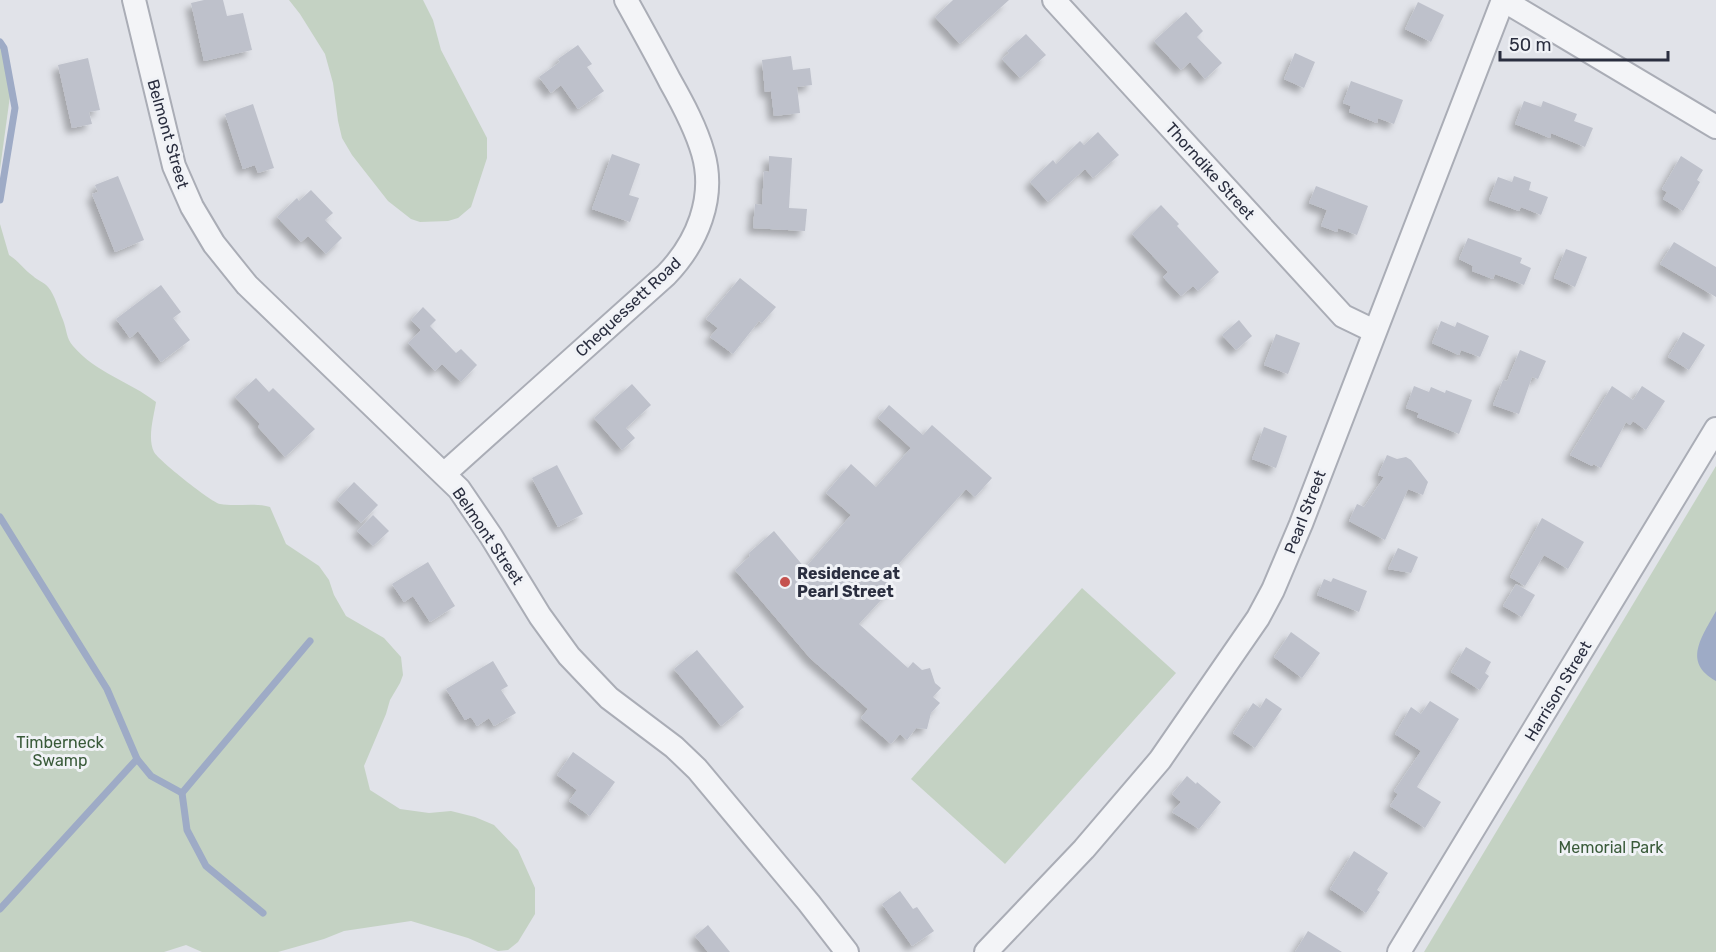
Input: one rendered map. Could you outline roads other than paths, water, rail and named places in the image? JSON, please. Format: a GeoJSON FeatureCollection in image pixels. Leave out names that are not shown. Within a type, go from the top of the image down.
{"type":"FeatureCollection","features":[{"type":"Feature","properties":{"kind":"street","name":"Belmont Street"},"geometry":{"type":"LineString","coordinates":[[134,0],[174,166],[192,207],[214,244],[247,285],[444,474],[474,511],[540,616],[569,656],[609,698],[669,742],[697,769],[788,876],[847,952]]}},
{"type":"Feature","properties":{"kind":"street","name":"Chequessett Road"},"geometry":{"type":"LineString","coordinates":[[444,474],[666,275],[680,260],[696,234],[703,214],[706,194],[703,153],[683,106],[626,0]]}},
{"type":"Feature","properties":{"kind":"street","name":"Thorndike Street"},"geometry":{"type":"LineString","coordinates":[[1054,0],[1343,316],[1374,331]]}},
{"type":"Feature","properties":{"kind":"street","name":"Pearl Street"},"geometry":{"type":"LineString","coordinates":[[986,952],[1077,857],[1160,760],[1267,603],[1290,552],[1503,0]]}},
{"type":"Feature","properties":{"kind":"street"},"geometry":{"type":"LineString","coordinates":[[1503,0],[1716,128]]}},
{"type":"Feature","properties":{"kind":"street","name":"Harrison Street"},"geometry":{"type":"LineString","coordinates":[[1400,952],[1716,429]]}},
{"type":"Feature","properties":{"kind":"water"},"geometry":{"type":"Polygon","coordinates":[[[1716,611],[1716,681],[1706,674],[1697,657],[1701,640],[1716,611]]]}},
{"type":"Feature","properties":{"kind":"waterway"},"geometry":{"type":"LineString","coordinates":[[0,42],[4,48],[15,108],[0,200]]}},
{"type":"Feature","properties":{"kind":"waterway"},"geometry":{"type":"LineString","coordinates":[[0,517],[107,689],[137,759],[0,909]]}},
{"type":"Feature","properties":{"kind":"waterway"},"geometry":{"type":"LineString","coordinates":[[137,759],[151,776],[182,793],[310,641]]}},
{"type":"Feature","properties":{"kind":"waterway"},"geometry":{"type":"LineString","coordinates":[[182,793],[187,830],[206,866],[263,913]]}},
{"type":"Feature","properties":{"kind":"place","name":"Residence at Pearl Street"},"geometry":{"type":"Point","coordinates":[785,582]}},
{"type":"Feature","properties":{"kind":"park label","name":"Timberneck Swamp"},"geometry":{"type":"Point","coordinates":[60,751]}},
{"type":"Feature","properties":{"kind":"park label","name":"Memorial Park"},"geometry":{"type":"Point","coordinates":[1611,847]}}]}
